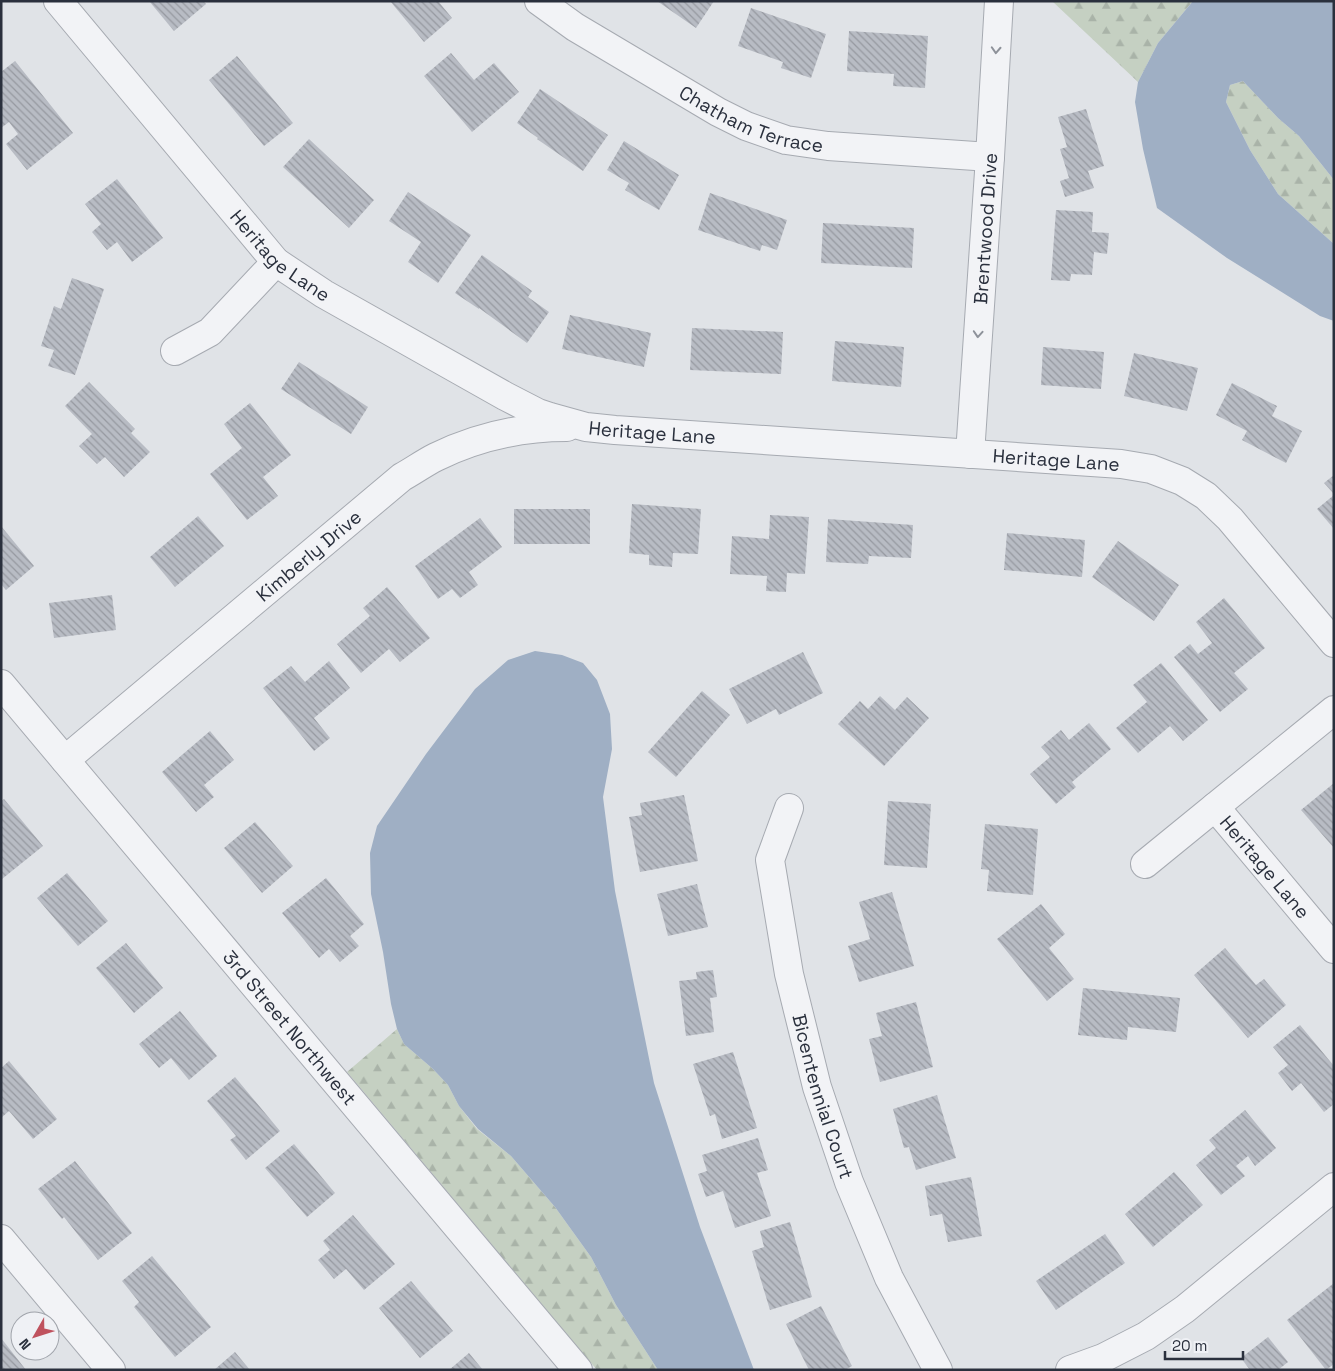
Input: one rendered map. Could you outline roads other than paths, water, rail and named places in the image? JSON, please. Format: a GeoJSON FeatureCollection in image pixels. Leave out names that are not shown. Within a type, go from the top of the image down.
{"type":"FeatureCollection","features":[{"type":"Feature","properties":{"kind":"street","name":"Heritage Lane"},"geometry":{"type":"LineString","coordinates":[[58,1],[276,262],[324,294],[505,396],[550,417],[586,427],[1122,464],[1151,468],[1182,481],[1206,496],[1230,519],[1334,643]]}},
{"type":"Feature","properties":{"kind":"street","name":"Chatham Terrace"},"geometry":{"type":"LineString","coordinates":[[540,1],[576,27],[718,112],[746,126],[786,140],[828,146],[990,157]]}},
{"type":"Feature","properties":{"kind":"street","name":"Brentwood Drive"},"geometry":{"type":"LineString","coordinates":[[970,454],[999,1]]}},
{"type":"Feature","properties":{"kind":"street"},"geometry":{"type":"LineString","coordinates":[[175,351],[210,332],[276,262]]}},
{"type":"Feature","properties":{"kind":"street","name":"Kimberly Drive"},"geometry":{"type":"LineString","coordinates":[[66,760],[402,477],[435,458],[483,439],[510,432],[549,427],[586,427]]}},
{"type":"Feature","properties":{"kind":"street","name":"3rd Street Northwest"},"geometry":{"type":"LineString","coordinates":[[1,684],[578,1370]]}},
{"type":"Feature","properties":{"kind":"street","name":"Heritage Lane"},"geometry":{"type":"LineString","coordinates":[[1145,864],[1334,710]]}},
{"type":"Feature","properties":{"kind":"street","name":"Heritage Lane"},"geometry":{"type":"LineString","coordinates":[[1215,807],[1334,949]]}},
{"type":"Feature","properties":{"kind":"street","name":"Bicentennial Court"},"geometry":{"type":"LineString","coordinates":[[789,808],[770,860],[789,974],[817,1087],[849,1182],[889,1278],[938,1370]]}},
{"type":"Feature","properties":{"kind":"street"},"geometry":{"type":"LineString","coordinates":[[1070,1370],[1103,1358],[1146,1336],[1184,1309],[1334,1187]]}},
{"type":"Feature","properties":{"kind":"street"},"geometry":{"type":"LineString","coordinates":[[1,1239],[111,1370]]}},
{"type":"Feature","properties":{"kind":"water"},"geometry":{"type":"Polygon","coordinates":[[[1193,1],[1334,1],[1334,180],[1299,136],[1278,118],[1243,81],[1230,85],[1226,102],[1250,150],[1278,194],[1334,244],[1334,321],[1320,316],[1227,258],[1157,208],[1143,149],[1135,102],[1138,82],[1158,43],[1193,1]]]}},
{"type":"Feature","properties":{"kind":"water"},"geometry":{"type":"Polygon","coordinates":[[[535,651],[562,655],[583,663],[597,680],[610,714],[612,749],[603,797],[615,891],[654,1083],[700,1227],[754,1370],[658,1370],[616,1305],[591,1257],[555,1207],[511,1156],[478,1129],[459,1106],[448,1085],[404,1044],[397,1029],[371,894],[370,853],[377,826],[426,754],[475,689],[508,660],[535,651]]]}}]}
